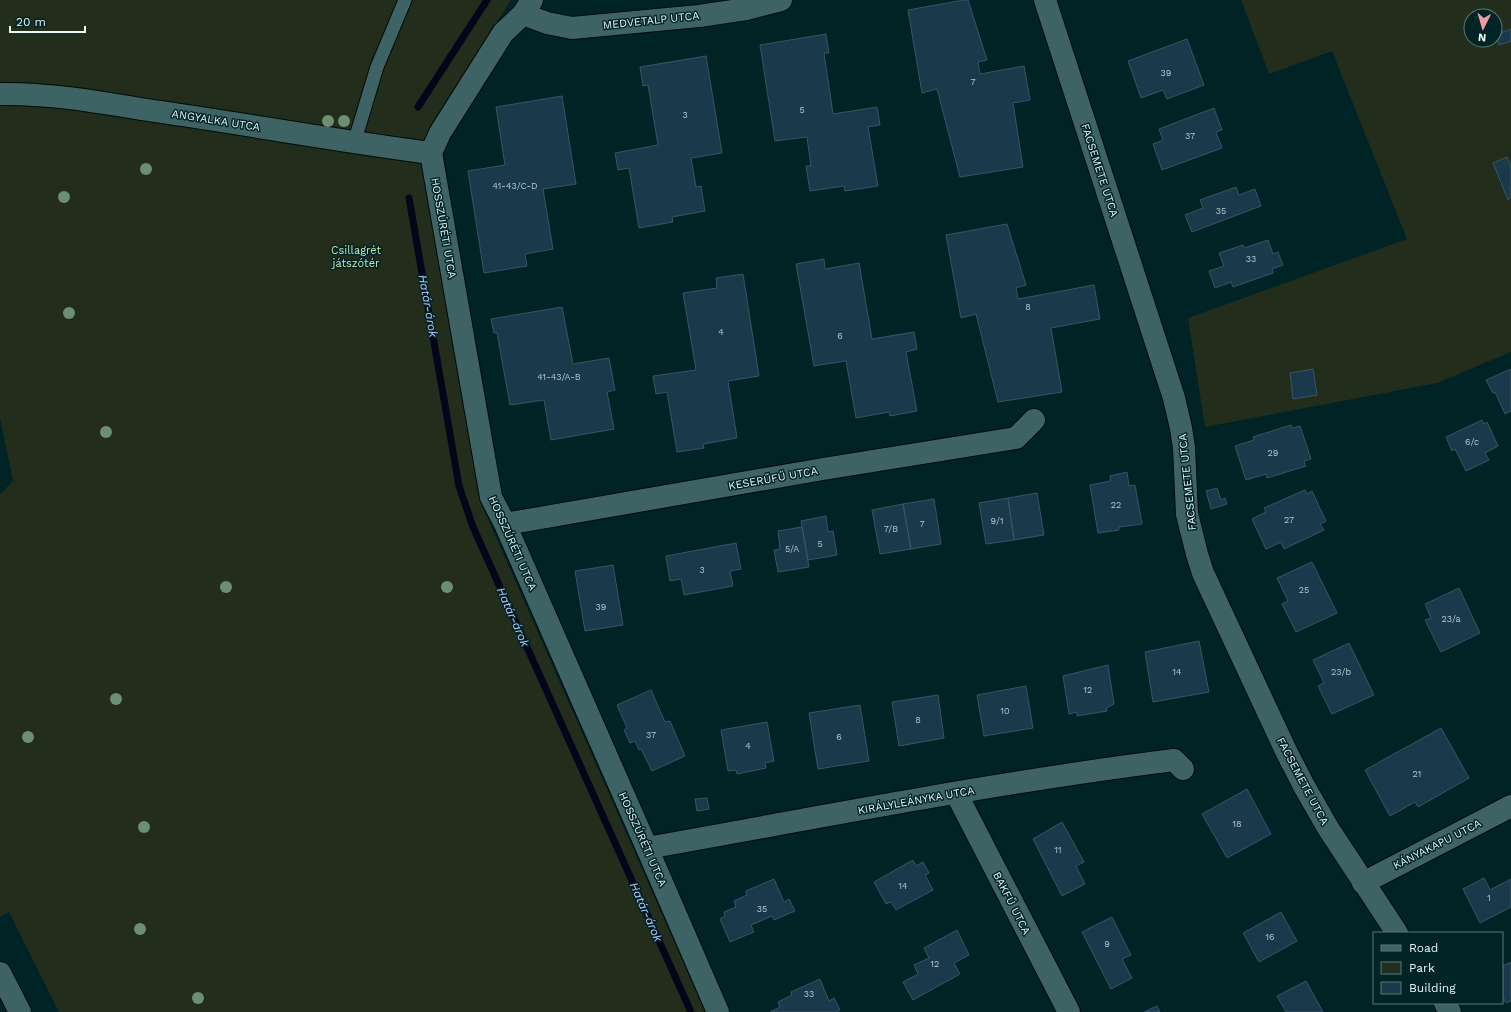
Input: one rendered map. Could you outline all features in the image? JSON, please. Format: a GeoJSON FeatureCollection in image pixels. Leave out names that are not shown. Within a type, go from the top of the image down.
{"type":"FeatureCollection","features":[{"type":"Feature","properties":{"kind":"street","name":"MEDVETALP UTCA"},"geometry":{"type":"LineString","coordinates":[[528,7],[548,23],[572,28],[699,16],[746,9],[781,0]]}},
{"type":"Feature","properties":{"kind":"street","name":"FACSEMETE UTCA"},"geometry":{"type":"LineString","coordinates":[[1045,0],[1174,398],[1184,448],[1187,514],[1203,573],[1286,751],[1304,786],[1328,828],[1396,932]]}},
{"type":"Feature","properties":{"kind":"street"},"geometry":{"type":"LineString","coordinates":[[431,153],[440,133],[503,34],[528,7]]}},
{"type":"Feature","properties":{"kind":"street","name":"ANGYALKA UTCA"},"geometry":{"type":"LineString","coordinates":[[0,94],[21,94],[66,98],[354,143],[431,153]]}},
{"type":"Feature","properties":{"kind":"street","name":"HOSSZÚRÉTI UTCA"},"geometry":{"type":"LineString","coordinates":[[431,153],[491,497],[718,1012]]}},
{"type":"Feature","properties":{"kind":"street","name":"KESERŰFŰ UTCA"},"geometry":{"type":"LineString","coordinates":[[504,524],[1016,438],[1034,420]]}},
{"type":"Feature","properties":{"kind":"street","name":"KIRÁLYLEÁNYKA UTCA"},"geometry":{"type":"LineString","coordinates":[[647,848],[1108,768],[1174,760],[1183,769]]}},
{"type":"Feature","properties":{"kind":"street","name":"BAKFŰ UTCA"},"geometry":{"type":"LineString","coordinates":[[956,794],[1069,1012]]}},
{"type":"Feature","properties":{"kind":"street","name":"KÁNYAKAPU UTCA"},"geometry":{"type":"LineString","coordinates":[[1363,883],[1511,806]]}},
{"type":"Feature","properties":{"kind":"street"},"geometry":{"type":"LineString","coordinates":[[0,973],[20,1012]]}},
{"type":"Feature","properties":{"kind":"lane"},"geometry":{"type":"LineString","coordinates":[[354,143],[377,67],[405,0]]}},
{"type":"Feature","properties":{"kind":"green space","name":"Csillagrét játszótér"},"geometry":{"type":"Polygon","coordinates":[[[0,0],[511,0],[430,128],[422,158],[480,501],[705,1012],[59,1012],[9,912],[0,917],[0,494],[13,481],[0,418],[0,0]]]}},
{"type":"Feature","properties":{"kind":"green space"},"geometry":{"type":"Polygon","coordinates":[[[1241,0],[1511,0],[1511,352],[1437,383],[1205,427],[1188,318],[1407,239],[1332,51],[1269,74],[1241,0]]]}},
{"type":"Feature","properties":{"kind":"building"},"geometry":{"type":"Polygon","coordinates":[[[968,0],[987,60],[978,62],[980,74],[1024,66],[1030,100],[1013,103],[1023,167],[960,177],[937,89],[922,93],[908,10],[968,0]]]}},
{"type":"Feature","properties":{"kind":"building"},"geometry":{"type":"Polygon","coordinates":[[[1511,29],[1511,41],[1503,44],[1503,32],[1511,29]]]}},
{"type":"Feature","properties":{"kind":"building"},"geometry":{"type":"Polygon","coordinates":[[[826,34],[829,53],[824,53],[833,114],[877,107],[880,125],[868,127],[878,186],[845,191],[844,186],[810,191],[806,166],[811,166],[807,137],[775,141],[760,45],[826,34]]]}},
{"type":"Feature","properties":{"kind":"building"},"geometry":{"type":"Polygon","coordinates":[[[1187,39],[1204,85],[1167,99],[1163,90],[1141,98],[1128,61],[1187,39]]]}},
{"type":"Feature","properties":{"kind":"building"},"geometry":{"type":"Polygon","coordinates":[[[706,56],[722,153],[691,158],[696,187],[701,186],[705,211],[672,217],[673,222],[639,228],[629,168],[618,170],[615,153],[658,145],[648,85],[643,86],[640,67],[706,56]]]}},
{"type":"Feature","properties":{"kind":"building"},"geometry":{"type":"Polygon","coordinates":[[[562,96],[576,184],[543,189],[553,249],[525,254],[527,266],[484,273],[468,171],[505,165],[496,107],[562,96]]]}},
{"type":"Feature","properties":{"kind":"building"},"geometry":{"type":"Polygon","coordinates":[[[1214,108],[1222,130],[1216,132],[1222,148],[1162,170],[1153,144],[1163,140],[1159,129],[1214,108]]]}},
{"type":"Feature","properties":{"kind":"building"},"geometry":{"type":"Polygon","coordinates":[[[1507,157],[1511,166],[1511,198],[1508,200],[1493,163],[1507,157]]]}},
{"type":"Feature","properties":{"kind":"building"},"geometry":{"type":"Polygon","coordinates":[[[1236,187],[1239,195],[1255,189],[1261,206],[1192,232],[1185,215],[1203,208],[1200,200],[1236,187]]]}},
{"type":"Feature","properties":{"kind":"building"},"geometry":{"type":"Polygon","coordinates":[[[1007,224],[1026,285],[1016,288],[1018,299],[1094,285],[1100,319],[1051,328],[1062,392],[998,402],[976,314],[961,318],[946,235],[1007,224]]]}},
{"type":"Feature","properties":{"kind":"building"},"geometry":{"type":"Polygon","coordinates":[[[1268,240],[1273,254],[1278,252],[1283,265],[1272,269],[1273,273],[1233,287],[1231,282],[1215,288],[1209,271],[1224,266],[1219,253],[1243,245],[1244,248],[1268,240]]]}},
{"type":"Feature","properties":{"kind":"building"},"geometry":{"type":"Polygon","coordinates":[[[824,259],[825,269],[859,263],[872,339],[914,332],[917,349],[906,352],[917,411],[890,416],[889,412],[856,418],[846,361],[814,366],[796,264],[824,259]]]}},
{"type":"Feature","properties":{"kind":"building"},"geometry":{"type":"Polygon","coordinates":[[[743,274],[759,376],[728,381],[737,438],[703,444],[704,448],[677,452],[667,392],[656,394],[653,376],[696,370],[683,293],[717,288],[716,278],[743,274]]]}},
{"type":"Feature","properties":{"kind":"building"},"geometry":{"type":"Polygon","coordinates":[[[562,307],[573,364],[609,358],[615,390],[607,392],[614,429],[551,440],[544,400],[510,405],[497,333],[494,333],[491,319],[562,307]]]}},
{"type":"Feature","properties":{"kind":"building"},"geometry":{"type":"Polygon","coordinates":[[[1313,369],[1317,395],[1293,399],[1290,373],[1313,369]]]}},
{"type":"Feature","properties":{"kind":"building"},"geometry":{"type":"Polygon","coordinates":[[[1511,369],[1511,411],[1505,414],[1495,392],[1493,393],[1486,380],[1511,369]]]}},
{"type":"Feature","properties":{"kind":"building"},"geometry":{"type":"Polygon","coordinates":[[[1482,420],[1484,424],[1487,422],[1498,446],[1485,453],[1489,460],[1466,471],[1455,449],[1452,451],[1446,437],[1482,420]]]}},
{"type":"Feature","properties":{"kind":"building"},"geometry":{"type":"Polygon","coordinates":[[[1291,425],[1292,428],[1300,426],[1311,459],[1304,461],[1306,466],[1267,478],[1266,474],[1246,480],[1235,446],[1254,440],[1253,437],[1291,425]]]}},
{"type":"Feature","properties":{"kind":"building"},"geometry":{"type":"Polygon","coordinates":[[[1127,472],[1129,486],[1135,485],[1142,524],[1119,527],[1119,530],[1098,533],[1090,485],[1111,481],[1110,476],[1127,472]]]}},
{"type":"Feature","properties":{"kind":"building"},"geometry":{"type":"Polygon","coordinates":[[[1217,488],[1221,500],[1225,498],[1227,504],[1211,509],[1206,491],[1217,488]]]}},
{"type":"Feature","properties":{"kind":"building"},"geometry":{"type":"Polygon","coordinates":[[[1305,490],[1307,494],[1312,491],[1326,521],[1320,524],[1324,530],[1284,549],[1281,542],[1266,549],[1252,519],[1266,512],[1264,508],[1305,490]]]}},
{"type":"Feature","properties":{"kind":"building"},"geometry":{"type":"Polygon","coordinates":[[[1037,493],[1044,535],[1014,540],[1008,498],[1037,493]]]}},
{"type":"Feature","properties":{"kind":"building"},"geometry":{"type":"Polygon","coordinates":[[[1008,498],[1014,540],[986,544],[979,503],[1008,498]]]}},
{"type":"Feature","properties":{"kind":"building"},"geometry":{"type":"Polygon","coordinates":[[[934,499],[941,544],[911,549],[903,504],[934,499]]]}},
{"type":"Feature","properties":{"kind":"building"},"geometry":{"type":"Polygon","coordinates":[[[903,504],[911,549],[880,554],[872,510],[903,504]]]}},
{"type":"Feature","properties":{"kind":"building"},"geometry":{"type":"Polygon","coordinates":[[[826,516],[828,532],[833,531],[837,555],[808,560],[801,521],[826,516]]]}},
{"type":"Feature","properties":{"kind":"building"},"geometry":{"type":"Polygon","coordinates":[[[802,527],[809,567],[778,572],[774,550],[780,549],[778,531],[802,527]]]}},
{"type":"Feature","properties":{"kind":"building"},"geometry":{"type":"Polygon","coordinates":[[[736,543],[741,569],[730,571],[733,586],[684,595],[681,579],[670,581],[666,556],[736,543]]]}},
{"type":"Feature","properties":{"kind":"building"},"geometry":{"type":"Polygon","coordinates":[[[1312,562],[1337,613],[1296,632],[1282,604],[1288,601],[1277,578],[1312,562]]]}},
{"type":"Feature","properties":{"kind":"building"},"geometry":{"type":"Polygon","coordinates":[[[613,565],[623,625],[585,631],[575,571],[613,565]]]}},
{"type":"Feature","properties":{"kind":"building"},"geometry":{"type":"Polygon","coordinates":[[[1459,588],[1480,633],[1441,652],[1425,620],[1431,618],[1425,604],[1459,588]]]}},
{"type":"Feature","properties":{"kind":"building"},"geometry":{"type":"Polygon","coordinates":[[[1199,641],[1209,692],[1153,702],[1145,652],[1199,641]]]}},
{"type":"Feature","properties":{"kind":"building"},"geometry":{"type":"Polygon","coordinates":[[[1349,643],[1374,695],[1332,714],[1318,686],[1324,683],[1313,660],[1349,643]]]}},
{"type":"Feature","properties":{"kind":"building"},"geometry":{"type":"Polygon","coordinates":[[[1108,665],[1114,704],[1106,708],[1107,711],[1077,716],[1077,712],[1069,714],[1063,676],[1108,665]]]}},
{"type":"Feature","properties":{"kind":"building"},"geometry":{"type":"Polygon","coordinates":[[[1026,686],[1033,728],[984,736],[977,695],[1026,686]]]}},
{"type":"Feature","properties":{"kind":"building"},"geometry":{"type":"Polygon","coordinates":[[[651,690],[665,722],[670,721],[685,756],[652,771],[641,749],[639,750],[635,741],[630,743],[624,730],[627,728],[617,705],[651,690]]]}},
{"type":"Feature","properties":{"kind":"building"},"geometry":{"type":"Polygon","coordinates":[[[938,695],[944,738],[899,746],[892,702],[938,695]]]}},
{"type":"Feature","properties":{"kind":"building"},"geometry":{"type":"Polygon","coordinates":[[[860,705],[869,761],[818,769],[809,713],[860,705]]]}},
{"type":"Feature","properties":{"kind":"building"},"geometry":{"type":"Polygon","coordinates":[[[767,722],[774,761],[765,763],[766,768],[737,774],[736,770],[728,771],[721,730],[767,722]]]}},
{"type":"Feature","properties":{"kind":"building"},"geometry":{"type":"Polygon","coordinates":[[[1441,728],[1469,778],[1418,807],[1415,802],[1390,816],[1365,770],[1441,728]]]}},
{"type":"Feature","properties":{"kind":"building"},"geometry":{"type":"Polygon","coordinates":[[[1247,789],[1271,834],[1227,858],[1202,814],[1247,789]]]}},
{"type":"Feature","properties":{"kind":"building"},"geometry":{"type":"Polygon","coordinates":[[[707,798],[709,809],[697,811],[695,799],[707,798]]]}},
{"type":"Feature","properties":{"kind":"building"},"geometry":{"type":"Polygon","coordinates":[[[1062,822],[1084,862],[1076,866],[1085,884],[1062,896],[1033,839],[1062,822]]]}},
{"type":"Feature","properties":{"kind":"building"},"geometry":{"type":"Polygon","coordinates":[[[913,860],[916,866],[923,862],[929,873],[925,875],[933,890],[896,910],[891,902],[886,904],[874,882],[913,860]]]}},
{"type":"Feature","properties":{"kind":"building"},"geometry":{"type":"Polygon","coordinates":[[[1484,878],[1490,890],[1511,879],[1511,907],[1480,923],[1463,889],[1484,878]]]}},
{"type":"Feature","properties":{"kind":"building"},"geometry":{"type":"Polygon","coordinates":[[[774,879],[784,902],[789,899],[795,911],[774,920],[772,916],[751,925],[754,932],[730,942],[720,919],[725,916],[724,912],[736,907],[734,901],[747,895],[746,891],[774,879]]]}},
{"type":"Feature","properties":{"kind":"building"},"geometry":{"type":"Polygon","coordinates":[[[1281,912],[1297,941],[1259,962],[1243,933],[1281,912]]]}},
{"type":"Feature","properties":{"kind":"building"},"geometry":{"type":"Polygon","coordinates":[[[1112,917],[1131,955],[1122,959],[1132,978],[1111,989],[1082,932],[1112,917]]]}},
{"type":"Feature","properties":{"kind":"building"},"geometry":{"type":"Polygon","coordinates":[[[957,930],[969,955],[954,963],[960,974],[913,1000],[903,982],[918,974],[914,965],[929,958],[924,948],[957,930]]]}},
{"type":"Feature","properties":{"kind":"building"},"geometry":{"type":"Polygon","coordinates":[[[1511,962],[1511,1001],[1506,1003],[1503,997],[1503,966],[1511,962]]]}},
{"type":"Feature","properties":{"kind":"building"},"geometry":{"type":"Polygon","coordinates":[[[820,979],[829,1001],[834,998],[840,1010],[836,1012],[770,1012],[780,1007],[778,1002],[792,995],[791,992],[820,979]]]}},
{"type":"Feature","properties":{"kind":"building"},"geometry":{"type":"Polygon","coordinates":[[[1306,981],[1323,1012],[1286,1012],[1277,996],[1306,981]]]}},
{"type":"Feature","properties":{"kind":"building"},"geometry":{"type":"Polygon","coordinates":[[[1157,1006],[1160,1012],[1144,1012],[1157,1006]]]}},
{"type":"Feature","properties":{"kind":"waterway","name":"Határ-árok"},"geometry":{"type":"LineString","coordinates":[[418,107],[487,0]]}},
{"type":"Feature","properties":{"kind":"waterway","name":"Határ-árok"},"geometry":{"type":"LineString","coordinates":[[409,198],[459,486],[473,527],[691,1012]]}}]}
